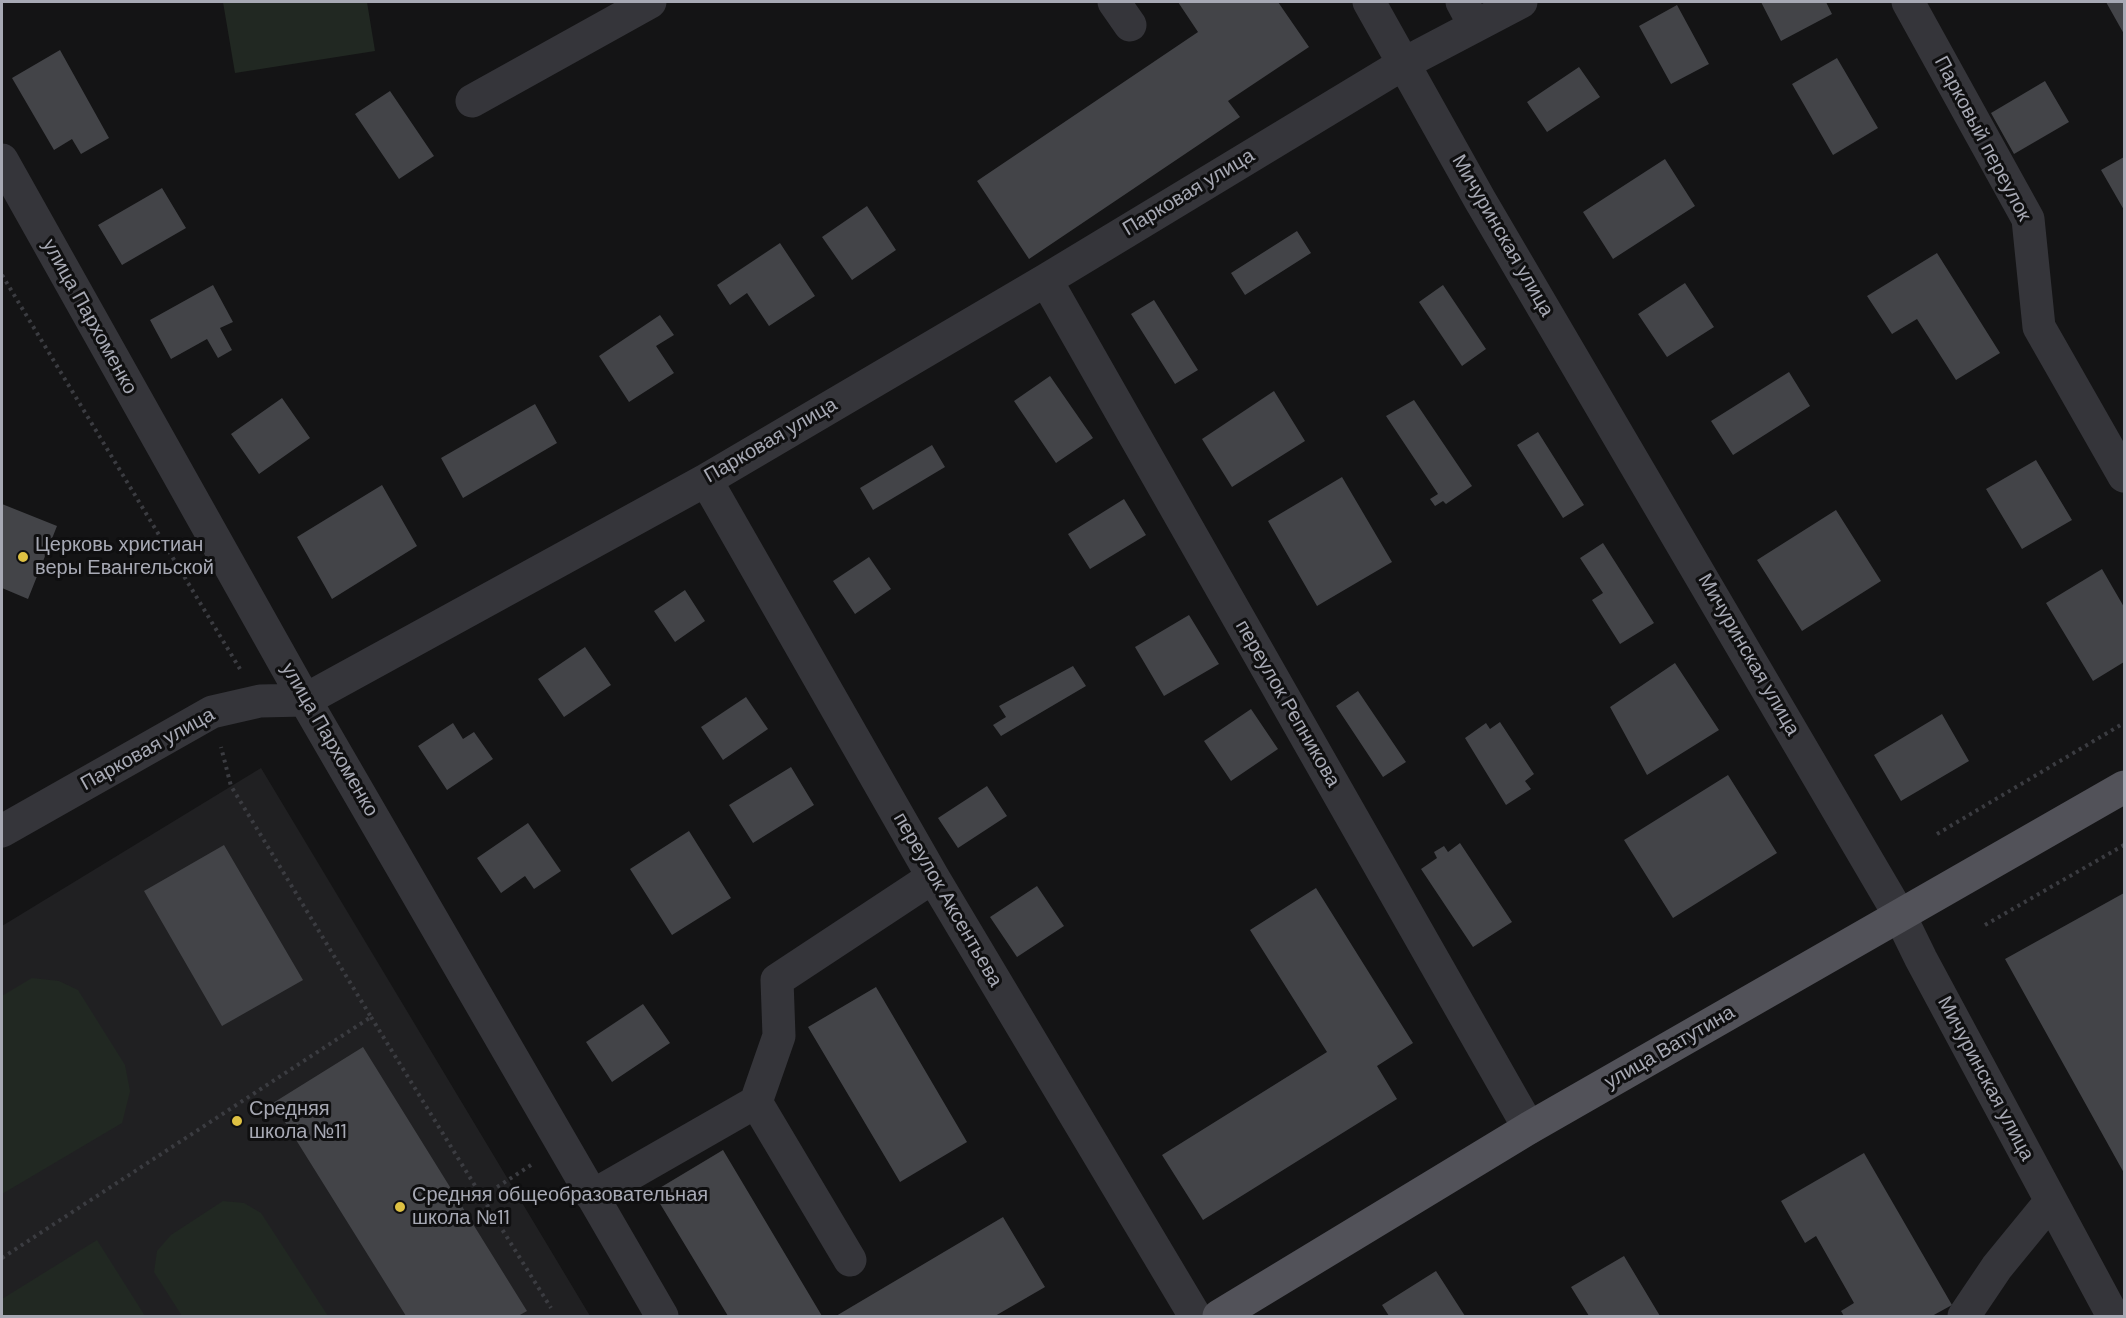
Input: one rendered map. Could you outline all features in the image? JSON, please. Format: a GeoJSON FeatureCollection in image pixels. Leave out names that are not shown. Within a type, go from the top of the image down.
{"type":"FeatureCollection","features":[{"type":"Feature","properties":{"kind":"main road","name":"улица Ватутина"},"geometry":{"type":"LineString","coordinates":[[1219,1317],[1529,1128],[2123,790]]}},
{"type":"Feature","properties":{"kind":"street"},"geometry":{"type":"LineString","coordinates":[[472,101],[650,2]]}},
{"type":"Feature","properties":{"kind":"street","name":"Мичуринская улица"},"geometry":{"type":"LineString","coordinates":[[1369,2],[1486,210],[1900,916],[2113,1317]]}},
{"type":"Feature","properties":{"kind":"street","name":"Парковая улица"},"geometry":{"type":"LineString","coordinates":[[2,831],[212,712],[260,701],[305,700],[706,480],[1046,280],[1404,64],[1468,14],[1521,2]]}},
{"type":"Feature","properties":{"kind":"street","name":"Парковый переулок"},"geometry":{"type":"LineString","coordinates":[[1908,2],[2028,219],[2039,327],[2124,476]]}},
{"type":"Feature","properties":{"kind":"street","name":"улица Пархоменко"},"geometry":{"type":"LineString","coordinates":[[5,178],[662,1317]]}},
{"type":"Feature","properties":{"kind":"street","name":"переулок Репникова"},"geometry":{"type":"LineString","coordinates":[[1046,280],[1529,1128]]}},
{"type":"Feature","properties":{"kind":"street","name":"переулок Аксентьева"},"geometry":{"type":"LineString","coordinates":[[706,480],[933,877],[1195,1317]]}},
{"type":"Feature","properties":{"kind":"street"},"geometry":{"type":"LineString","coordinates":[[592,1196],[756,1102],[779,1036],[777,980],[933,877]]}},
{"type":"Feature","properties":{"kind":"street"},"geometry":{"type":"LineString","coordinates":[[756,1102],[850,1260]]}},
{"type":"Feature","properties":{"kind":"street"},"geometry":{"type":"LineString","coordinates":[[1964,1317],[1997,1267],[2051,1201]]}},
{"type":"Feature","properties":{"kind":"path"},"geometry":{"type":"LineString","coordinates":[[212,712],[231,786],[551,1308]]}},
{"type":"Feature","properties":{"kind":"path"},"geometry":{"type":"LineString","coordinates":[[1937,834],[2124,723]]}},
{"type":"Feature","properties":{"kind":"path"},"geometry":{"type":"LineString","coordinates":[[1985,925],[2124,845]]}},
{"type":"Feature","properties":{"kind":"path"},"geometry":{"type":"LineString","coordinates":[[2,1258],[371,1017]]}},
{"type":"Feature","properties":{"kind":"path"},"geometry":{"type":"LineString","coordinates":[[482,1197],[562,1145]]}},
{"type":"Feature","properties":{"kind":"shaded area"},"geometry":{"type":"Polygon","coordinates":[[[223,2],[367,2],[375,51],[235,73],[223,2]]]}},
{"type":"Feature","properties":{"kind":"shaded area","name":"Средняя школа №11"},"geometry":{"type":"Polygon","coordinates":[[[261,768],[590,1316],[2,1316],[2,926],[261,768]]]}},
{"type":"Feature","properties":{"kind":"shaded area"},"geometry":{"type":"Polygon","coordinates":[[[32,978],[59,981],[78,990],[125,1065],[130,1091],[122,1123],[2,1194],[2,996],[32,978]]]}},
{"type":"Feature","properties":{"kind":"shaded area"},"geometry":{"type":"Polygon","coordinates":[[[223,1201],[244,1203],[261,1213],[328,1316],[182,1316],[154,1272],[157,1251],[171,1235],[223,1201]]]}},
{"type":"Feature","properties":{"kind":"shaded area"},"geometry":{"type":"Polygon","coordinates":[[[97,1240],[145,1316],[2,1316],[2,1299],[97,1240]]]}},
{"type":"Feature","properties":{"kind":"building"},"geometry":{"type":"Polygon","coordinates":[[[1178,2],[1278,2],[1309,47],[1228,101],[1240,117],[1029,259],[977,181],[1198,32],[1178,2]]]}},
{"type":"Feature","properties":{"kind":"building"},"geometry":{"type":"Polygon","coordinates":[[[1761,2],[1826,2],[1832,14],[1781,41],[1761,2]]]}},
{"type":"Feature","properties":{"kind":"building"},"geometry":{"type":"Polygon","coordinates":[[[2106,2],[2124,2],[2124,34],[2106,2]]]}},
{"type":"Feature","properties":{"kind":"building"},"geometry":{"type":"Polygon","coordinates":[[[1677,5],[1709,64],[1671,84],[1639,26],[1677,5]]]}},
{"type":"Feature","properties":{"kind":"building"},"geometry":{"type":"Polygon","coordinates":[[[60,50],[109,138],[81,154],[72,139],[54,150],[12,78],[60,50]]]}},
{"type":"Feature","properties":{"kind":"building"},"geometry":{"type":"Polygon","coordinates":[[[1837,58],[1878,128],[1833,155],[1792,84],[1837,58]]]}},
{"type":"Feature","properties":{"kind":"building"},"geometry":{"type":"Polygon","coordinates":[[[1579,67],[1600,97],[1547,132],[1527,102],[1579,67]]]}},
{"type":"Feature","properties":{"kind":"building"},"geometry":{"type":"Polygon","coordinates":[[[2045,81],[2069,122],[2014,154],[1991,113],[2045,81]]]}},
{"type":"Feature","properties":{"kind":"building"},"geometry":{"type":"Polygon","coordinates":[[[390,91],[434,156],[399,179],[355,114],[390,91]]]}},
{"type":"Feature","properties":{"kind":"building"},"geometry":{"type":"Polygon","coordinates":[[[2124,157],[2124,210],[2101,170],[2124,157]]]}},
{"type":"Feature","properties":{"kind":"building"},"geometry":{"type":"Polygon","coordinates":[[[1665,159],[1695,206],[1613,259],[1583,212],[1665,159]]]}},
{"type":"Feature","properties":{"kind":"building"},"geometry":{"type":"Polygon","coordinates":[[[162,188],[186,228],[122,265],[98,225],[162,188]]]}},
{"type":"Feature","properties":{"kind":"building"},"geometry":{"type":"Polygon","coordinates":[[[867,206],[896,250],[852,280],[822,237],[867,206]]]}},
{"type":"Feature","properties":{"kind":"building"},"geometry":{"type":"Polygon","coordinates":[[[1297,231],[1311,253],[1245,295],[1231,273],[1297,231]]]}},
{"type":"Feature","properties":{"kind":"building"},"geometry":{"type":"Polygon","coordinates":[[[780,243],[815,296],[769,326],[747,293],[730,305],[717,285],[780,243]]]}},
{"type":"Feature","properties":{"kind":"building"},"geometry":{"type":"Polygon","coordinates":[[[1937,253],[2000,353],[1956,380],[1917,319],[1892,334],[1867,296],[1937,253]]]}},
{"type":"Feature","properties":{"kind":"building"},"geometry":{"type":"Polygon","coordinates":[[[1685,283],[1714,327],[1667,357],[1638,314],[1685,283]]]}},
{"type":"Feature","properties":{"kind":"building"},"geometry":{"type":"Polygon","coordinates":[[[213,285],[233,322],[220,328],[232,350],[218,358],[207,339],[171,359],[150,320],[213,285]]]}},
{"type":"Feature","properties":{"kind":"building"},"geometry":{"type":"Polygon","coordinates":[[[1443,285],[1486,349],[1462,366],[1419,302],[1443,285]]]}},
{"type":"Feature","properties":{"kind":"building"},"geometry":{"type":"Polygon","coordinates":[[[1154,300],[1198,370],[1175,384],[1131,314],[1154,300]]]}},
{"type":"Feature","properties":{"kind":"building"},"geometry":{"type":"Polygon","coordinates":[[[660,315],[674,335],[656,346],[674,373],[629,402],[599,356],[660,315]]]}},
{"type":"Feature","properties":{"kind":"building"},"geometry":{"type":"Polygon","coordinates":[[[1789,372],[1810,406],[1733,455],[1711,421],[1789,372]]]}},
{"type":"Feature","properties":{"kind":"building"},"geometry":{"type":"Polygon","coordinates":[[[1050,376],[1093,438],[1056,463],[1014,401],[1050,376]]]}},
{"type":"Feature","properties":{"kind":"building"},"geometry":{"type":"Polygon","coordinates":[[[1274,391],[1305,441],[1232,487],[1202,439],[1274,391]]]}},
{"type":"Feature","properties":{"kind":"building"},"geometry":{"type":"Polygon","coordinates":[[[282,398],[310,438],[259,474],[231,434],[282,398]]]}},
{"type":"Feature","properties":{"kind":"building"},"geometry":{"type":"Polygon","coordinates":[[[1414,400],[1472,486],[1446,504],[1443,501],[1435,506],[1430,499],[1438,494],[1386,416],[1414,400]]]}},
{"type":"Feature","properties":{"kind":"building"},"geometry":{"type":"Polygon","coordinates":[[[535,404],[557,443],[463,498],[441,458],[535,404]]]}},
{"type":"Feature","properties":{"kind":"building"},"geometry":{"type":"Polygon","coordinates":[[[1538,432],[1584,505],[1563,518],[1517,445],[1538,432]]]}},
{"type":"Feature","properties":{"kind":"building"},"geometry":{"type":"Polygon","coordinates":[[[932,445],[945,467],[873,510],[860,488],[932,445]]]}},
{"type":"Feature","properties":{"kind":"building"},"geometry":{"type":"Polygon","coordinates":[[[2036,460],[2072,520],[2022,549],[1986,489],[2036,460]]]}},
{"type":"Feature","properties":{"kind":"building"},"geometry":{"type":"Polygon","coordinates":[[[1342,477],[1392,562],[1317,606],[1268,521],[1342,477]]]}},
{"type":"Feature","properties":{"kind":"building"},"geometry":{"type":"Polygon","coordinates":[[[382,485],[417,546],[332,599],[297,537],[382,485]]]}},
{"type":"Feature","properties":{"kind":"building"},"geometry":{"type":"Polygon","coordinates":[[[1124,499],[1146,535],[1090,569],[1068,534],[1124,499]]]}},
{"type":"Feature","properties":{"kind":"building","name":"Церковь христиан веры Евангельской"},"geometry":{"type":"Polygon","coordinates":[[[2,504],[57,526],[28,599],[2,588],[2,504]]]}},
{"type":"Feature","properties":{"kind":"building"},"geometry":{"type":"Polygon","coordinates":[[[1836,510],[1881,581],[1802,631],[1757,560],[1836,510]]]}},
{"type":"Feature","properties":{"kind":"building"},"geometry":{"type":"Polygon","coordinates":[[[1603,543],[1654,623],[1620,644],[1592,600],[1603,593],[1580,558],[1603,543]]]}},
{"type":"Feature","properties":{"kind":"building"},"geometry":{"type":"Polygon","coordinates":[[[869,557],[891,589],[855,614],[833,581],[869,557]]]}},
{"type":"Feature","properties":{"kind":"building"},"geometry":{"type":"Polygon","coordinates":[[[2102,569],[2124,607],[2124,662],[2093,681],[2046,603],[2102,569]]]}},
{"type":"Feature","properties":{"kind":"building"},"geometry":{"type":"Polygon","coordinates":[[[685,590],[705,621],[675,642],[654,611],[685,590]]]}},
{"type":"Feature","properties":{"kind":"building"},"geometry":{"type":"Polygon","coordinates":[[[1189,615],[1219,664],[1164,696],[1135,647],[1189,615]]]}},
{"type":"Feature","properties":{"kind":"building"},"geometry":{"type":"Polygon","coordinates":[[[585,647],[611,685],[564,717],[538,679],[585,647]]]}},
{"type":"Feature","properties":{"kind":"building"},"geometry":{"type":"Polygon","coordinates":[[[1675,663],[1719,730],[1647,775],[1610,707],[1675,663]]]}},
{"type":"Feature","properties":{"kind":"building"},"geometry":{"type":"Polygon","coordinates":[[[1073,666],[1086,686],[1001,736],[993,725],[1006,717],[999,706],[1073,666]]]}},
{"type":"Feature","properties":{"kind":"building"},"geometry":{"type":"Polygon","coordinates":[[[1358,691],[1406,762],[1383,777],[1336,706],[1358,691]]]}},
{"type":"Feature","properties":{"kind":"building"},"geometry":{"type":"Polygon","coordinates":[[[746,697],[768,729],[723,760],[701,727],[746,697]]]}},
{"type":"Feature","properties":{"kind":"building"},"geometry":{"type":"Polygon","coordinates":[[[1251,709],[1278,749],[1231,781],[1204,741],[1251,709]]]}},
{"type":"Feature","properties":{"kind":"building"},"geometry":{"type":"Polygon","coordinates":[[[1942,714],[1969,761],[1901,801],[1874,755],[1942,714]]]}},
{"type":"Feature","properties":{"kind":"building"},"geometry":{"type":"Polygon","coordinates":[[[1500,722],[1534,774],[1525,781],[1531,789],[1506,805],[1465,738],[1486,723],[1490,729],[1500,722]]]}},
{"type":"Feature","properties":{"kind":"building"},"geometry":{"type":"Polygon","coordinates":[[[453,723],[463,739],[474,732],[493,759],[447,790],[418,746],[453,723]]]}},
{"type":"Feature","properties":{"kind":"building"},"geometry":{"type":"Polygon","coordinates":[[[791,767],[814,805],[753,843],[729,805],[791,767]]]}},
{"type":"Feature","properties":{"kind":"building"},"geometry":{"type":"Polygon","coordinates":[[[1728,775],[1777,853],[1673,918],[1624,840],[1728,775]]]}},
{"type":"Feature","properties":{"kind":"building"},"geometry":{"type":"Polygon","coordinates":[[[987,786],[1007,816],[958,848],[938,818],[987,786]]]}},
{"type":"Feature","properties":{"kind":"building"},"geometry":{"type":"Polygon","coordinates":[[[528,823],[561,871],[534,889],[525,876],[501,893],[477,858],[528,823]]]}},
{"type":"Feature","properties":{"kind":"building"},"geometry":{"type":"Polygon","coordinates":[[[689,831],[731,898],[672,935],[630,869],[689,831]]]}},
{"type":"Feature","properties":{"kind":"building"},"geometry":{"type":"Polygon","coordinates":[[[1460,843],[1512,922],[1473,947],[1421,869],[1437,858],[1434,852],[1444,846],[1448,852],[1460,843]]]}},
{"type":"Feature","properties":{"kind":"building"},"geometry":{"type":"Polygon","coordinates":[[[224,845],[303,980],[222,1026],[144,891],[224,845]]]}},
{"type":"Feature","properties":{"kind":"building"},"geometry":{"type":"Polygon","coordinates":[[[1037,886],[1064,926],[1017,957],[990,917],[1037,886]]]}},
{"type":"Feature","properties":{"kind":"building"},"geometry":{"type":"Polygon","coordinates":[[[1316,888],[1413,1043],[1377,1066],[1397,1099],[1203,1220],[1162,1155],[1327,1052],[1250,930],[1316,888]]]}},
{"type":"Feature","properties":{"kind":"building"},"geometry":{"type":"Polygon","coordinates":[[[2124,893],[2124,1173],[2005,959],[2124,893]]]}},
{"type":"Feature","properties":{"kind":"building"},"geometry":{"type":"Polygon","coordinates":[[[876,987],[967,1142],[900,1182],[808,1027],[876,987]]]}},
{"type":"Feature","properties":{"kind":"building"},"geometry":{"type":"Polygon","coordinates":[[[643,1004],[670,1043],[612,1082],[586,1042],[643,1004]]]}},
{"type":"Feature","properties":{"kind":"building","name":"Средняя общеобразовательная школа №11"},"geometry":{"type":"Polygon","coordinates":[[[363,1047],[527,1311],[518,1316],[406,1316],[273,1103],[363,1047]]]}},
{"type":"Feature","properties":{"kind":"building"},"geometry":{"type":"Polygon","coordinates":[[[723,1150],[822,1316],[728,1316],[653,1192],[723,1150]]]}},
{"type":"Feature","properties":{"kind":"building"},"geometry":{"type":"Polygon","coordinates":[[[1864,1153],[1952,1305],[1932,1316],[1844,1316],[1841,1311],[1854,1303],[1816,1236],[1805,1243],[1781,1201],[1864,1153]]]}},
{"type":"Feature","properties":{"kind":"building"},"geometry":{"type":"Polygon","coordinates":[[[1003,1217],[1045,1287],[995,1316],[836,1316],[1003,1217]]]}},
{"type":"Feature","properties":{"kind":"building"},"geometry":{"type":"Polygon","coordinates":[[[1624,1256],[1660,1316],[1589,1316],[1571,1287],[1624,1256]]]}},
{"type":"Feature","properties":{"kind":"building"},"geometry":{"type":"Polygon","coordinates":[[[1436,1271],[1465,1316],[1389,1316],[1382,1305],[1436,1271]]]}},
{"type":"Feature","properties":{"kind":"place","name":"Церковь христиан веры Евангельской"},"geometry":{"type":"Point","coordinates":[23,557]}},
{"type":"Feature","properties":{"kind":"place","name":"Средняя школа №11"},"geometry":{"type":"Point","coordinates":[237,1121]}},
{"type":"Feature","properties":{"kind":"place","name":"Средняя общеобразовательная школа №11"},"geometry":{"type":"Point","coordinates":[400,1207]}}]}
